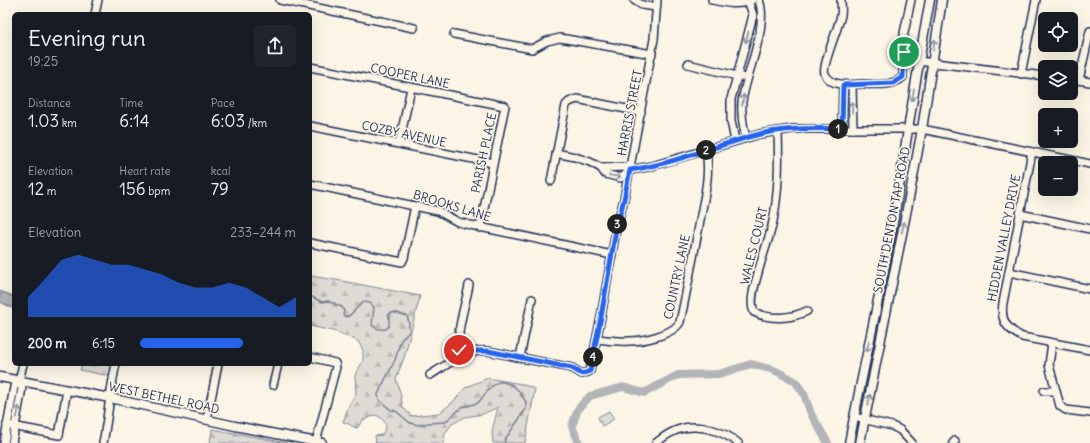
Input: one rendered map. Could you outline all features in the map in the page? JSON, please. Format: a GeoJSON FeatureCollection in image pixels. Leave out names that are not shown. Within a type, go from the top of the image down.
{"type":"FeatureCollection","features":[{"type":"Feature","properties":{"kind":"main road","name":"SOUTH DENTON TAP ROAD"},"geometry":{"type":"LineString","coordinates":[[849,443],[885,263],[918,61],[930,0]]}},
{"type":"Feature","properties":{"kind":"main road","name":"SOUTH DENTON TAP ROAD"},"geometry":{"type":"LineString","coordinates":[[861,441],[922,129],[931,63],[942,0]]}},
{"type":"Feature","properties":{"kind":"main road"},"geometry":{"type":"LineString","coordinates":[[885,263],[896,266]]}},
{"type":"Feature","properties":{"kind":"main road"},"geometry":{"type":"LineString","coordinates":[[874,320],[884,322]]}},
{"type":"Feature","properties":{"kind":"main road","name":"WEST BETHEL ROAD"},"geometry":{"type":"LineString","coordinates":[[0,377],[110,398],[319,442]]}},
{"type":"Feature","properties":{"kind":"street"},"geometry":{"type":"LineString","coordinates":[[95,12],[98,0]]}},
{"type":"Feature","properties":{"kind":"street"},"geometry":{"type":"LineString","coordinates":[[280,0],[414,28]]}},
{"type":"Feature","properties":{"kind":"street"},"geometry":{"type":"LineString","coordinates":[[634,0],[642,5],[656,4]]}},
{"type":"Feature","properties":{"kind":"street"},"geometry":{"type":"LineString","coordinates":[[712,0],[735,4],[750,1],[753,16],[731,98],[731,121],[735,142]]}},
{"type":"Feature","properties":{"kind":"street"},"geometry":{"type":"LineString","coordinates":[[746,138],[742,114],[742,102],[763,18],[759,0]]}},
{"type":"Feature","properties":{"kind":"street"},"geometry":{"type":"LineString","coordinates":[[841,0],[841,14],[835,37],[824,67],[825,74],[831,80],[843,85],[893,83],[903,77],[904,33],[911,0]]}},
{"type":"Feature","properties":{"kind":"street"},"geometry":{"type":"LineString","coordinates":[[1021,74],[1036,0]]}},
{"type":"Feature","properties":{"kind":"street","name":"HARRIS STREET"},"geometry":{"type":"LineString","coordinates":[[520,357],[572,368],[582,374],[590,371],[616,230],[630,170],[652,54],[656,4]]}},
{"type":"Feature","properties":{"kind":"street"},"geometry":{"type":"LineString","coordinates":[[1090,31],[1079,80],[1090,82]]}},
{"type":"Feature","properties":{"kind":"street"},"geometry":{"type":"LineString","coordinates":[[454,34],[532,49],[547,41],[560,38],[652,54]]}},
{"type":"Feature","properties":{"kind":"street"},"geometry":{"type":"LineString","coordinates":[[918,61],[1038,75]]}},
{"type":"Feature","properties":{"kind":"street"},"geometry":{"type":"LineString","coordinates":[[688,64],[747,79]]}},
{"type":"Feature","properties":{"kind":"street","name":"COOPER LANE"},"geometry":{"type":"LineString","coordinates":[[312,67],[505,106]]}},
{"type":"Feature","properties":{"kind":"street"},"geometry":{"type":"LineString","coordinates":[[842,129],[843,85]]}},
{"type":"Feature","properties":{"kind":"street"},"geometry":{"type":"LineString","coordinates":[[852,85],[853,129]]}},
{"type":"Feature","properties":{"kind":"street"},"geometry":{"type":"LineString","coordinates":[[399,144],[411,88]]}},
{"type":"Feature","properties":{"kind":"street"},"geometry":{"type":"LineString","coordinates":[[551,181],[566,106],[573,100],[577,99],[641,112]]}},
{"type":"Feature","properties":{"kind":"street","name":"PARISH PLACE"},"geometry":{"type":"LineString","coordinates":[[480,228],[505,106]]}},
{"type":"Feature","properties":{"kind":"street","name":"COZBY AVENUE"},"geometry":{"type":"LineString","coordinates":[[312,126],[493,163]]}},
{"type":"Feature","properties":{"kind":"street"},"geometry":{"type":"LineString","coordinates":[[556,153],[590,162],[601,168],[605,174],[621,178],[630,170],[652,166],[746,138],[792,128],[908,128],[922,129],[1090,164]]}},
{"type":"Feature","properties":{"kind":"street","name":"WALES COURT"},"geometry":{"type":"LineString","coordinates":[[778,131],[779,168],[777,192],[771,226],[756,280],[752,307],[754,312],[759,315],[781,317],[798,315],[806,311]]}},
{"type":"Feature","properties":{"kind":"street","name":"COUNTRY LANE"},"geometry":{"type":"LineString","coordinates":[[597,338],[629,341],[637,340],[672,331],[678,327],[688,286],[708,179],[708,161],[706,150]]}},
{"type":"Feature","properties":{"kind":"street","name":"HIDDEN VALLEY DRIVE"},"geometry":{"type":"LineString","coordinates":[[1032,152],[1002,310],[1006,325],[1012,332],[1022,337],[1090,350]]}},
{"type":"Feature","properties":{"kind":"street","name":"BROOKS LANE"},"geometry":{"type":"LineString","coordinates":[[312,184],[438,211],[458,222],[480,228],[612,255]]}},
{"type":"Feature","properties":{"kind":"street"},"geometry":{"type":"LineString","coordinates":[[312,243],[402,262],[415,206]]}},
{"type":"Feature","properties":{"kind":"street"},"geometry":{"type":"LineString","coordinates":[[1020,214],[1090,229]]}},
{"type":"Feature","properties":{"kind":"street"},"geometry":{"type":"LineString","coordinates":[[1009,272],[1090,289]]}},
{"type":"Feature","properties":{"kind":"street"},"geometry":{"type":"LineString","coordinates":[[461,357],[459,350],[459,336],[469,285]]}},
{"type":"Feature","properties":{"kind":"street"},"geometry":{"type":"LineString","coordinates":[[430,375],[466,354],[480,350],[520,357],[532,299]]}},
{"type":"Feature","properties":{"kind":"street"},"geometry":{"type":"LineString","coordinates":[[1052,343],[1049,365],[1060,406],[1066,410],[1090,414]]}},
{"type":"Feature","properties":{"kind":"street"},"geometry":{"type":"LineString","coordinates":[[312,357],[335,363],[336,367],[319,442]]}},
{"type":"Feature","properties":{"kind":"street"},"geometry":{"type":"LineString","coordinates":[[4,443],[14,387],[19,381],[23,366]]}},
{"type":"Feature","properties":{"kind":"street"},"geometry":{"type":"LineString","coordinates":[[103,443],[110,390],[116,366]]}},
{"type":"Feature","properties":{"kind":"street"},"geometry":{"type":"LineString","coordinates":[[207,419],[218,366]]}},
{"type":"Feature","properties":{"kind":"street"},"geometry":{"type":"LineString","coordinates":[[273,385],[278,366]]}},
{"type":"Feature","properties":{"kind":"street"},"geometry":{"type":"LineString","coordinates":[[12,443],[22,388],[19,381]]}},
{"type":"Feature","properties":{"kind":"street"},"geometry":{"type":"LineString","coordinates":[[7,425],[59,435],[67,390]]}},
{"type":"Feature","properties":{"kind":"street"},"geometry":{"type":"LineString","coordinates":[[1044,392],[1056,391]]}},
{"type":"Feature","properties":{"kind":"street"},"geometry":{"type":"LineString","coordinates":[[854,417],[892,426],[900,430],[912,443]]}},
{"type":"Feature","properties":{"kind":"street"},"geometry":{"type":"LineString","coordinates":[[656,443],[669,433],[681,428],[696,427],[717,431],[732,438],[738,443]]}},
{"type":"Feature","properties":{"kind":"green space"},"geometry":{"type":"Polygon","coordinates":[[[312,276],[420,296],[405,355],[396,379],[403,408],[412,416],[439,413],[452,403],[465,388],[487,378],[522,384],[535,389],[525,443],[493,443],[492,431],[498,407],[483,414],[465,417],[452,424],[445,433],[443,443],[376,443],[375,436],[382,435],[386,427],[384,421],[380,417],[376,415],[363,420],[357,428],[343,422],[349,405],[356,394],[355,375],[363,361],[363,350],[358,341],[337,332],[312,326],[312,276]]]}},
{"type":"Feature","properties":{"kind":"green space"},"geometry":{"type":"Polygon","coordinates":[[[81,366],[113,366],[114,377],[80,370],[81,366]]]}},
{"type":"Feature","properties":{"kind":"green space"},"geometry":{"type":"Polygon","coordinates":[[[609,411],[614,419],[602,426],[598,417],[609,411]]]}},
{"type":"Feature","properties":{"kind":"green space"},"geometry":{"type":"Polygon","coordinates":[[[212,429],[287,443],[210,443],[212,429]]]}},
{"type":"Feature","properties":{"kind":"water"},"geometry":{"type":"Polygon","coordinates":[[[0,291],[12,295],[12,308],[0,302],[0,291]]]}},
{"type":"Feature","properties":{"kind":"waterway"},"geometry":{"type":"LineString","coordinates":[[312,297],[322,302],[328,301],[342,307],[344,311],[343,315],[346,317],[363,302],[370,303],[374,307],[372,325],[378,329],[386,329],[389,326],[389,314],[391,313],[407,316],[409,332],[401,340],[395,360],[378,394],[379,400],[391,410],[396,411],[410,423],[418,425],[445,422],[462,407],[478,403],[490,388],[498,382],[512,385],[518,390],[526,402],[526,409],[504,443]]}},
{"type":"Feature","properties":{"kind":"waterway"},"geometry":{"type":"LineString","coordinates":[[579,443],[572,426],[578,409],[590,396],[623,387],[644,393],[678,375],[719,374],[751,364],[774,370],[795,381],[804,394],[811,414],[828,443]]}},
{"type":"Feature","properties":{"kind":"route"},"geometry":{"type":"LineString","coordinates":[[459,350],[461,357],[480,350],[572,368],[582,374],[590,371],[616,230],[630,170],[641,169],[760,134],[784,129],[842,129],[843,85],[893,83],[899,81],[903,77],[904,52]]}}]}
